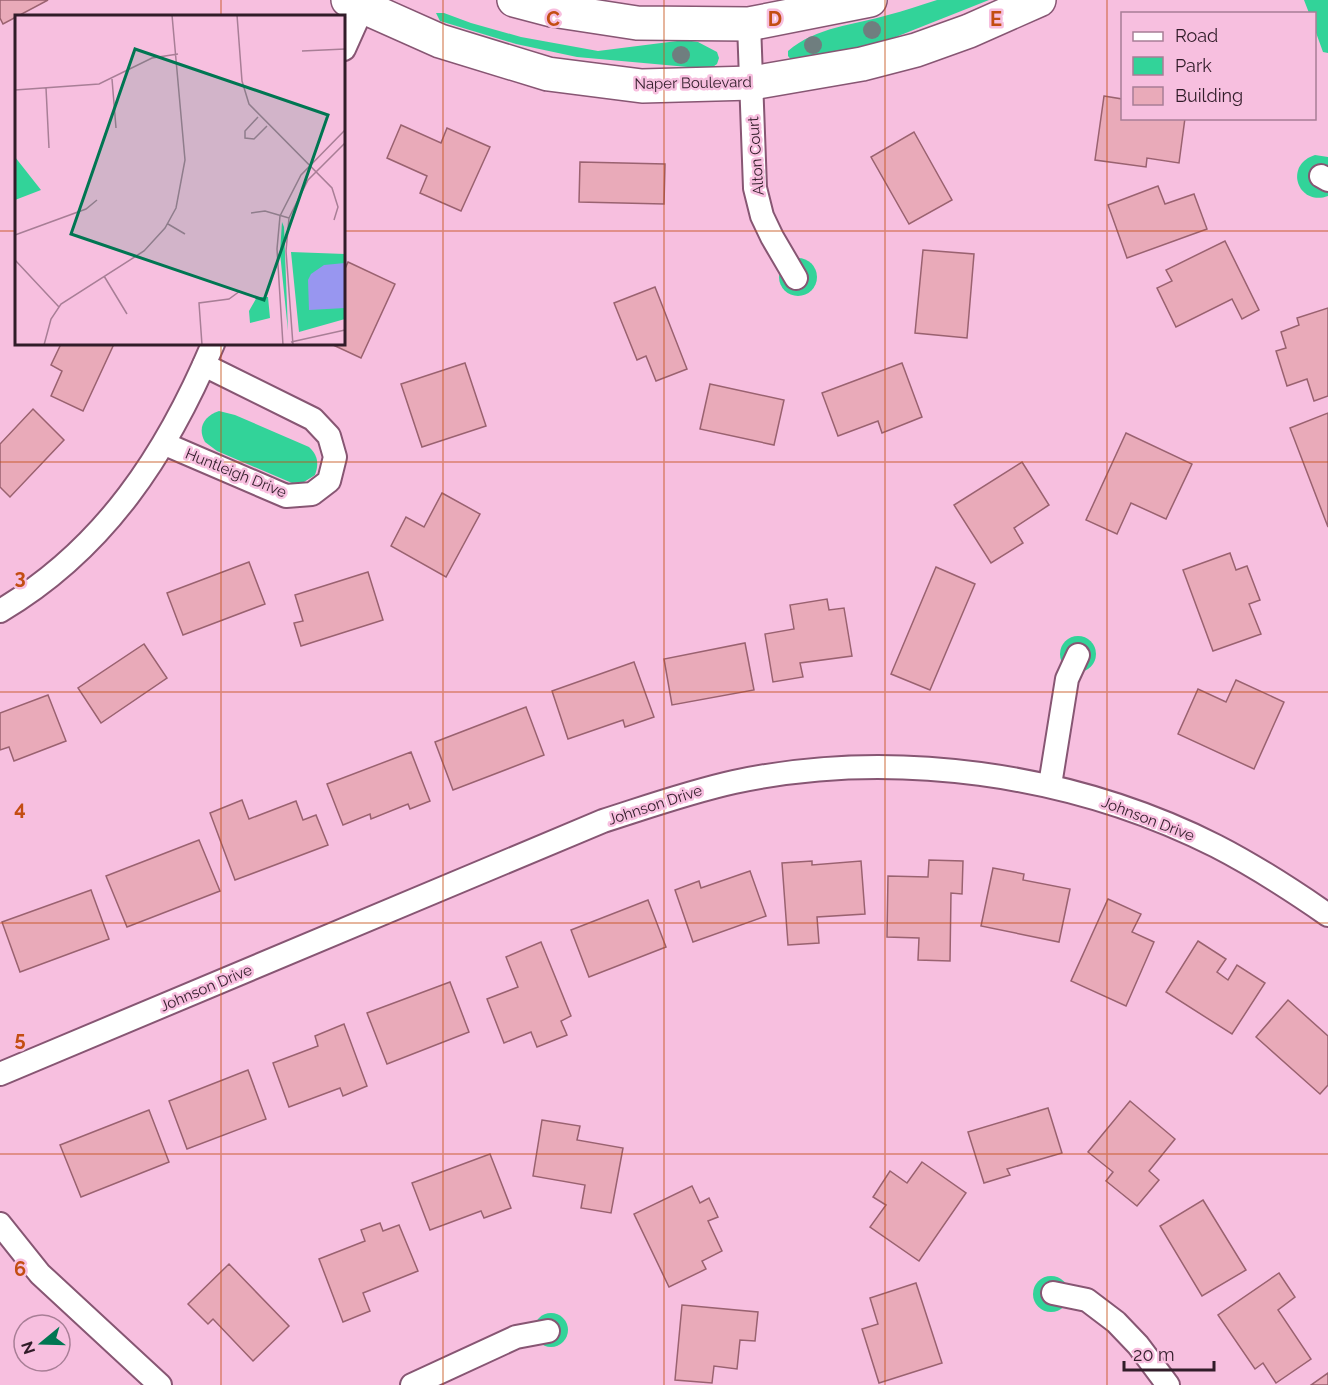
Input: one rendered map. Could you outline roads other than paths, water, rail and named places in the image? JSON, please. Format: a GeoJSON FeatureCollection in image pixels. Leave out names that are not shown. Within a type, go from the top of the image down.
{"type":"FeatureCollection","features":[{"type":"Feature","properties":{"kind":"main road"},"geometry":{"type":"LineString","coordinates":[[513,0],[552,10],[638,23],[749,24],[870,0]]}},
{"type":"Feature","properties":{"kind":"main road","name":"Naper Boulevard"},"geometry":{"type":"LineString","coordinates":[[359,2],[440,41],[548,74],[642,86],[752,83],[862,64],[916,50],[969,31],[1039,0]]}},
{"type":"Feature","properties":{"kind":"street"},"geometry":{"type":"LineString","coordinates":[[345,46],[359,2]]}},
{"type":"Feature","properties":{"kind":"street","name":"Alton Court"},"geometry":{"type":"LineString","coordinates":[[749,24],[755,188],[772,237],[796,278]]}},
{"type":"Feature","properties":{"kind":"street","name":"Huntleigh Drive"},"geometry":{"type":"LineString","coordinates":[[0,611],[55,574],[100,531],[139,484],[165,444],[213,345]]}},
{"type":"Feature","properties":{"kind":"street","name":"Huntleigh Drive"},"geometry":{"type":"LineString","coordinates":[[165,444],[286,496],[312,494],[329,481],[335,457],[329,436],[313,419],[204,365]]}},
{"type":"Feature","properties":{"kind":"street"},"geometry":{"type":"LineString","coordinates":[[1050,785],[1067,679],[1078,655]]}},
{"type":"Feature","properties":{"kind":"street","name":"Johnson Drive"},"geometry":{"type":"LineString","coordinates":[[0,1074],[603,821],[680,795],[778,775],[870,768],[929,770],[973,773],[1050,785],[1146,816],[1215,846],[1277,880],[1328,915]]}},
{"type":"Feature","properties":{"kind":"street"},"geometry":{"type":"LineString","coordinates":[[0,1224],[40,1274],[160,1385]]}},
{"type":"Feature","properties":{"kind":"street"},"geometry":{"type":"LineString","coordinates":[[1053,1293],[1087,1300],[1116,1322],[1138,1345],[1168,1385]]}},
{"type":"Feature","properties":{"kind":"street"},"geometry":{"type":"LineString","coordinates":[[412,1385],[516,1337],[548,1331]]}}]}
